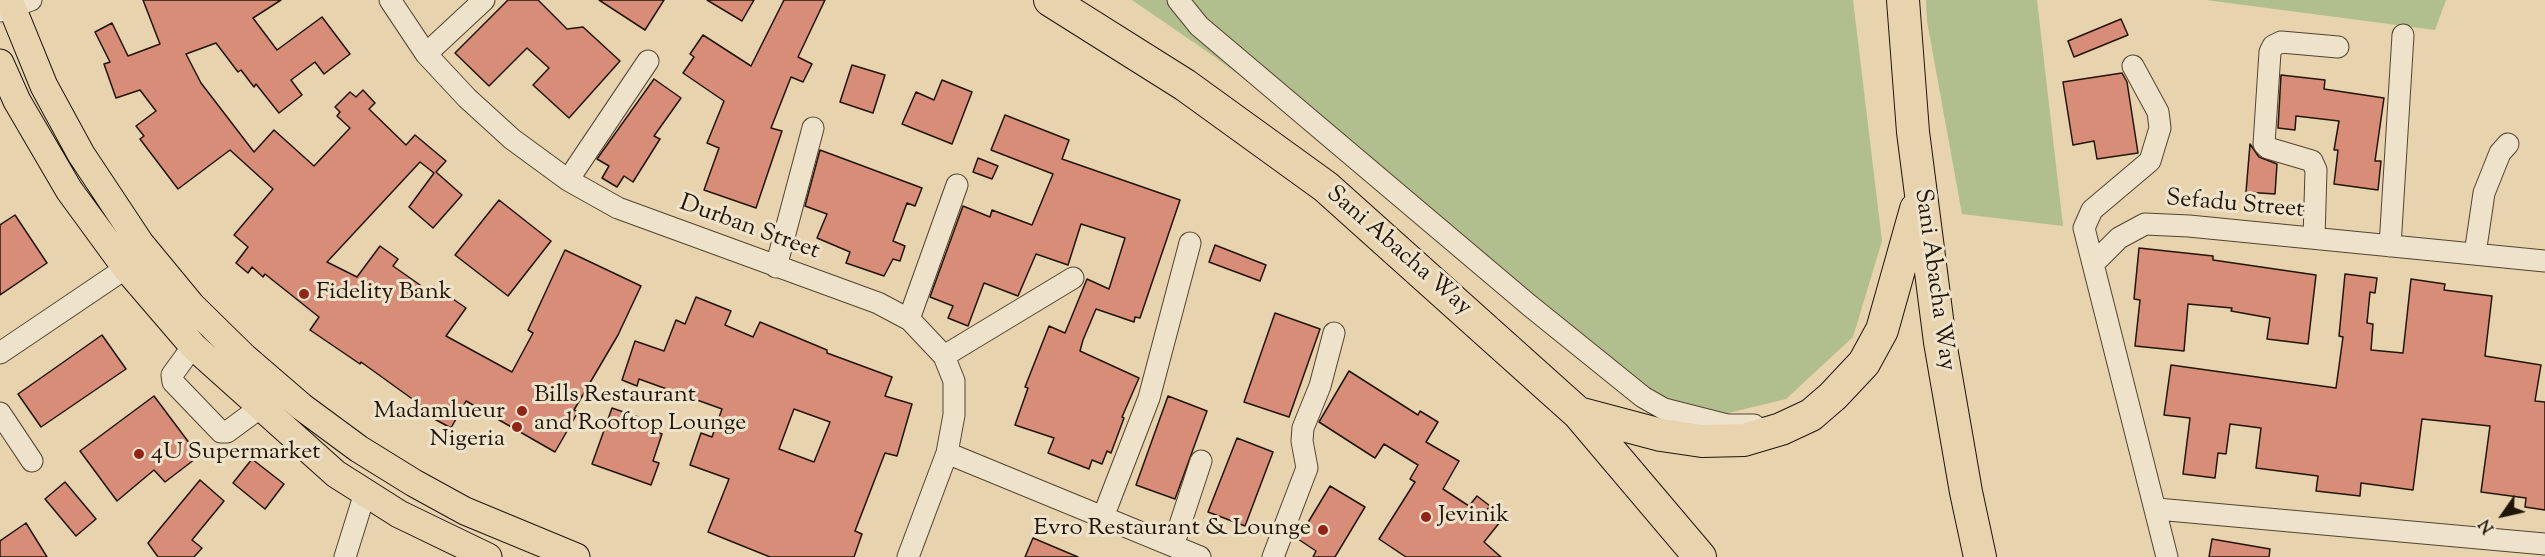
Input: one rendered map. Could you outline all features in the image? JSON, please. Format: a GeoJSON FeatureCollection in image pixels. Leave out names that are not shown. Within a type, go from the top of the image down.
{"type":"FeatureCollection","features":[{"type":"Feature","properties":{"kind":"highway","name":"Sani Abacha Way"},"geometry":{"type":"LineString","coordinates":[[1050,0],[1185,85],[1326,187],[1578,413],[1700,557]]}},
{"type":"Feature","properties":{"kind":"highway","name":"Sani Abacha Way"},"geometry":{"type":"LineString","coordinates":[[1903,0],[1913,132],[1940,342],[1966,492],[1980,557]]}},
{"type":"Feature","properties":{"kind":"highway"},"geometry":{"type":"LineString","coordinates":[[1578,413],[1661,435],[1702,441],[1744,440],[1811,415],[1833,396],[1864,363],[1882,330],[1920,192]]}},
{"type":"Feature","properties":{"kind":"main road"},"geometry":{"type":"LineString","coordinates":[[13,5],[44,86],[81,154],[133,233],[192,306],[244,357],[311,414],[359,449],[414,483],[465,511],[576,557]]}},
{"type":"Feature","properties":{"kind":"main road"},"geometry":{"type":"LineString","coordinates":[[0,63],[16,101],[69,190],[126,268],[193,346],[336,474],[452,542],[488,557]]}},
{"type":"Feature","properties":{"kind":"street","name":"Durban Street"},"geometry":{"type":"LineString","coordinates":[[390,0],[426,54],[467,98],[512,139],[568,180],[618,208],[878,303],[909,319],[944,356],[954,381],[954,415],[946,453],[908,557]]}},
{"type":"Feature","properties":{"kind":"street"},"geometry":{"type":"LineString","coordinates":[[426,54],[484,0]]}},
{"type":"Feature","properties":{"kind":"street"},"geometry":{"type":"LineString","coordinates":[[1178,0],[1199,26],[1529,305],[1643,397],[1664,409],[1727,425],[1790,424]]}},
{"type":"Feature","properties":{"kind":"street"},"geometry":{"type":"LineString","coordinates":[[2391,246],[2403,35]]}},
{"type":"Feature","properties":{"kind":"street"},"geometry":{"type":"LineString","coordinates":[[2314,238],[2316,170],[2312,161],[2268,148],[2264,144],[2270,52],[2273,46],[2281,42],[2338,47]]}},
{"type":"Feature","properties":{"kind":"street"},"geometry":{"type":"LineString","coordinates":[[568,180],[648,61]]}},
{"type":"Feature","properties":{"kind":"street"},"geometry":{"type":"LineString","coordinates":[[2133,66],[2158,112],[2160,128],[2150,161],[2092,210],[2084,228],[2157,509],[2167,557]]}},
{"type":"Feature","properties":{"kind":"street"},"geometry":{"type":"LineString","coordinates":[[776,267],[813,128]]}},
{"type":"Feature","properties":{"kind":"street"},"geometry":{"type":"LineString","coordinates":[[2475,254],[2484,193],[2500,153],[2508,144]]}},
{"type":"Feature","properties":{"kind":"street"},"geometry":{"type":"LineString","coordinates":[[909,319],[957,185]]}},
{"type":"Feature","properties":{"kind":"street","name":"Sefadu Street"},"geometry":{"type":"LineString","coordinates":[[2093,264],[2119,238],[2145,224],[2545,261]]}},
{"type":"Feature","properties":{"kind":"street"},"geometry":{"type":"LineString","coordinates":[[1103,517],[1149,398],[1190,243]]}},
{"type":"Feature","properties":{"kind":"street"},"geometry":{"type":"LineString","coordinates":[[0,353],[126,268]]}},
{"type":"Feature","properties":{"kind":"street"},"geometry":{"type":"LineString","coordinates":[[944,356],[1073,278]]}},
{"type":"Feature","properties":{"kind":"street"},"geometry":{"type":"LineString","coordinates":[[1273,557],[1307,468],[1302,441],[1303,428],[1320,386],[1334,333]]}},
{"type":"Feature","properties":{"kind":"street"},"geometry":{"type":"LineString","coordinates":[[193,346],[172,375],[173,382],[221,432],[227,432],[261,407]]}},
{"type":"Feature","properties":{"kind":"street"},"geometry":{"type":"LineString","coordinates":[[0,413],[32,461]]}},
{"type":"Feature","properties":{"kind":"street"},"geometry":{"type":"LineString","coordinates":[[946,453],[1200,557]]}},
{"type":"Feature","properties":{"kind":"street"},"geometry":{"type":"LineString","coordinates":[[1173,546],[1202,461]]}},
{"type":"Feature","properties":{"kind":"street"},"geometry":{"type":"LineString","coordinates":[[345,557],[365,493]]}},
{"type":"Feature","properties":{"kind":"street"},"geometry":{"type":"LineString","coordinates":[[2157,509],[2545,544]]}},
{"type":"Feature","properties":{"kind":"green space"},"geometry":{"type":"Polygon","coordinates":[[[1132,0],[1853,0],[1882,241],[1853,337],[1786,399],[1712,417],[1623,391],[1502,271],[1212,55],[1132,0]]]}},
{"type":"Feature","properties":{"kind":"green space"},"geometry":{"type":"Polygon","coordinates":[[[1926,0],[2037,0],[2063,226],[1962,214],[1927,21],[1926,0]]]}},
{"type":"Feature","properties":{"kind":"green space"},"geometry":{"type":"Polygon","coordinates":[[[2206,0],[2446,0],[2435,30],[2206,0]]]}},
{"type":"Feature","properties":{"kind":"building"},"geometry":{"type":"Polygon","coordinates":[[[143,0],[281,0],[253,18],[277,50],[322,17],[350,54],[324,74],[315,62],[291,80],[302,95],[279,113],[256,84],[254,87],[241,70],[238,72],[216,43],[186,54],[201,83],[254,152],[274,130],[314,166],[350,128],[337,116],[340,112],[335,107],[350,92],[356,97],[363,90],[375,103],[369,109],[406,145],[415,135],[446,161],[436,172],[462,195],[433,228],[409,207],[434,173],[420,162],[327,262],[357,277],[380,246],[398,259],[393,266],[430,292],[434,286],[466,308],[446,336],[512,372],[533,333],[528,330],[565,250],[641,286],[618,335],[574,410],[578,412],[555,452],[466,401],[451,428],[427,415],[429,411],[361,362],[360,364],[310,330],[319,317],[265,274],[263,277],[252,267],[248,273],[236,263],[248,247],[234,235],[273,189],[230,150],[178,189],[140,139],[144,136],[136,126],[156,111],[140,90],[116,98],[104,64],[110,62],[95,32],[112,23],[128,56],[160,44],[143,0]]]}},
{"type":"Feature","properties":{"kind":"building"},"geometry":{"type":"Polygon","coordinates":[[[508,0],[538,0],[567,29],[583,27],[620,61],[569,118],[533,85],[549,68],[527,48],[489,86],[455,53],[508,0]]]}},
{"type":"Feature","properties":{"kind":"building"},"geometry":{"type":"Polygon","coordinates":[[[599,0],[664,0],[645,30],[599,0]]]}},
{"type":"Feature","properties":{"kind":"building"},"geometry":{"type":"Polygon","coordinates":[[[707,0],[754,0],[742,21],[707,0]]]}},
{"type":"Feature","properties":{"kind":"building"},"geometry":{"type":"Polygon","coordinates":[[[784,0],[825,0],[798,57],[812,64],[803,82],[791,77],[771,128],[782,131],[756,208],[704,190],[719,148],[707,143],[724,101],[683,73],[694,57],[690,54],[703,35],[751,66],[784,0]]]}},
{"type":"Feature","properties":{"kind":"building"},"geometry":{"type":"Polygon","coordinates":[[[2121,19],[2128,35],[2074,57],[2068,41],[2121,19]]]}},
{"type":"Feature","properties":{"kind":"building"},"geometry":{"type":"Polygon","coordinates":[[[852,65],[885,75],[873,113],[840,102],[852,65]]]}},
{"type":"Feature","properties":{"kind":"building"},"geometry":{"type":"Polygon","coordinates":[[[2122,73],[2127,82],[2138,153],[2097,159],[2094,141],[2073,145],[2063,82],[2122,73]]]}},
{"type":"Feature","properties":{"kind":"building"},"geometry":{"type":"Polygon","coordinates":[[[2281,75],[2325,80],[2324,89],[2384,98],[2375,161],[2381,161],[2378,190],[2334,184],[2338,150],[2334,150],[2339,121],[2296,116],[2295,130],[2278,128],[2281,75]]]}},
{"type":"Feature","properties":{"kind":"building"},"geometry":{"type":"Polygon","coordinates":[[[654,79],[681,98],[654,136],[660,139],[633,182],[624,176],[617,187],[602,178],[609,166],[597,159],[654,79]]]}},
{"type":"Feature","properties":{"kind":"building"},"geometry":{"type":"Polygon","coordinates":[[[942,80],[972,92],[952,144],[902,124],[916,92],[934,100],[942,80]]]}},
{"type":"Feature","properties":{"kind":"building"},"geometry":{"type":"Polygon","coordinates":[[[1005,115],[1069,140],[1062,159],[1180,200],[1140,318],[1135,317],[1134,322],[1096,309],[1083,340],[1080,351],[1139,378],[1122,417],[1124,418],[1111,453],[1107,451],[1102,464],[1092,460],[1089,469],[1048,453],[1054,438],[1015,425],[1028,388],[1025,387],[1049,326],[1065,333],[1087,279],[1109,289],[1125,238],[1081,224],[1068,265],[1036,254],[1018,296],[984,283],[968,326],[948,318],[953,306],[930,297],[963,206],[990,217],[992,210],[1032,225],[1053,174],[991,150],[1005,115]]]}},
{"type":"Feature","properties":{"kind":"building"},"geometry":{"type":"Polygon","coordinates":[[[2250,144],[2259,157],[2277,164],[2275,194],[2246,192],[2250,144]]]}},
{"type":"Feature","properties":{"kind":"building"},"geometry":{"type":"Polygon","coordinates":[[[820,150],[922,188],[915,206],[907,203],[893,241],[905,246],[900,261],[893,259],[884,276],[846,263],[850,252],[817,238],[827,214],[805,206],[820,150]]]}},
{"type":"Feature","properties":{"kind":"building"},"geometry":{"type":"Polygon","coordinates":[[[978,158],[998,166],[992,179],[973,172],[978,158]]]}},
{"type":"Feature","properties":{"kind":"building"},"geometry":{"type":"Polygon","coordinates":[[[499,200],[551,241],[508,296],[455,255],[499,200]]]}},
{"type":"Feature","properties":{"kind":"building"},"geometry":{"type":"Polygon","coordinates":[[[15,215],[47,263],[0,295],[0,225],[15,215]]]}},
{"type":"Feature","properties":{"kind":"building"},"geometry":{"type":"Polygon","coordinates":[[[1215,245],[1266,265],[1260,281],[1209,262],[1215,245]]]}},
{"type":"Feature","properties":{"kind":"building"},"geometry":{"type":"Polygon","coordinates":[[[2139,248],[2213,256],[2213,260],[2316,275],[2308,344],[2267,339],[2270,318],[2231,311],[2232,308],[2188,304],[2184,351],[2135,346],[2140,300],[2134,299],[2139,248]]]}},
{"type":"Feature","properties":{"kind":"building"},"geometry":{"type":"Polygon","coordinates":[[[2345,274],[2377,278],[2375,293],[2370,292],[2367,323],[2373,324],[2371,350],[2403,353],[2411,279],[2445,284],[2444,290],[2492,296],[2485,356],[2541,365],[2535,401],[2545,402],[2545,510],[2525,507],[2526,498],[2481,492],[2490,426],[2422,419],[2413,490],[2361,483],[2360,496],[2316,491],[2318,476],[2256,468],[2261,428],[2230,424],[2226,454],[2218,453],[2215,478],[2183,474],[2190,418],[2164,415],[2171,365],[2336,388],[2343,337],[2339,336],[2345,274]]]}},
{"type":"Feature","properties":{"kind":"building"},"geometry":{"type":"Polygon","coordinates":[[[696,297],[731,311],[725,325],[753,337],[760,322],[827,350],[827,353],[892,377],[885,396],[912,404],[897,456],[885,453],[855,531],[862,534],[854,557],[770,557],[708,532],[729,479],[690,465],[701,433],[712,437],[722,409],[639,379],[637,386],[622,380],[635,341],[664,351],[676,320],[685,324],[696,297]],[[794,409],[779,449],[814,462],[830,422],[794,409]]]}},
{"type":"Feature","properties":{"kind":"building"},"geometry":{"type":"Polygon","coordinates":[[[1275,313],[1320,329],[1289,417],[1244,402],[1275,313]]]}},
{"type":"Feature","properties":{"kind":"building"},"geometry":{"type":"Polygon","coordinates":[[[102,335],[126,369],[41,427],[18,394],[102,335]]]}},
{"type":"Feature","properties":{"kind":"building"},"geometry":{"type":"Polygon","coordinates":[[[1349,371],[1418,415],[1420,411],[1438,422],[1426,442],[1459,461],[1443,489],[1469,506],[1477,496],[1490,506],[1486,511],[1500,522],[1484,542],[1501,557],[1406,557],[1379,539],[1415,482],[1410,479],[1418,465],[1384,444],[1375,458],[1319,422],[1349,371]]]}},
{"type":"Feature","properties":{"kind":"building","name":"4U Supermarket"},"geometry":{"type":"Polygon","coordinates":[[[154,396],[199,456],[165,482],[154,470],[117,501],[80,451],[154,396]]]}},
{"type":"Feature","properties":{"kind":"building"},"geometry":{"type":"Polygon","coordinates":[[[1168,396],[1207,411],[1175,499],[1136,485],[1168,396]]]}},
{"type":"Feature","properties":{"kind":"building"},"geometry":{"type":"Polygon","coordinates":[[[612,408],[638,417],[636,425],[662,434],[653,461],[659,463],[651,485],[592,464],[612,408]]]}},
{"type":"Feature","properties":{"kind":"building"},"geometry":{"type":"Polygon","coordinates":[[[1237,438],[1273,452],[1245,526],[1208,512],[1237,438]]]}},
{"type":"Feature","properties":{"kind":"building"},"geometry":{"type":"Polygon","coordinates":[[[252,459],[284,484],[265,509],[233,483],[252,459]]]}},
{"type":"Feature","properties":{"kind":"building"},"geometry":{"type":"Polygon","coordinates":[[[200,480],[224,501],[192,540],[202,548],[194,557],[158,557],[148,543],[200,480]]]}},
{"type":"Feature","properties":{"kind":"building"},"geometry":{"type":"Polygon","coordinates":[[[65,482],[96,519],[76,536],[45,499],[65,482]]]}},
{"type":"Feature","properties":{"kind":"building"},"geometry":{"type":"Polygon","coordinates":[[[1330,486],[1365,507],[1335,557],[1313,557],[1316,551],[1298,539],[1330,486]]]}},
{"type":"Feature","properties":{"kind":"building"},"geometry":{"type":"Polygon","coordinates":[[[26,523],[47,557],[0,557],[0,541],[26,523]]]}},
{"type":"Feature","properties":{"kind":"building"},"geometry":{"type":"Polygon","coordinates":[[[1033,538],[1078,557],[1025,557],[1033,538]]]}},
{"type":"Feature","properties":{"kind":"building"},"geometry":{"type":"Polygon","coordinates":[[[2212,539],[2270,549],[2269,557],[2209,557],[2212,539]]]}},
{"type":"Feature","properties":{"kind":"place","name":"Fidelity Bank"},"geometry":{"type":"Point","coordinates":[304,294]}},
{"type":"Feature","properties":{"kind":"place","name":"Bills Restaurant and Rooftop Lounge"},"geometry":{"type":"Point","coordinates":[522,411]}},
{"type":"Feature","properties":{"kind":"place","name":"Madamlueur Nigeria"},"geometry":{"type":"Point","coordinates":[517,427]}},
{"type":"Feature","properties":{"kind":"place","name":"4U Supermarket"},"geometry":{"type":"Point","coordinates":[139,454]}},
{"type":"Feature","properties":{"kind":"place","name":"Jevinik"},"geometry":{"type":"Point","coordinates":[1426,517]}},
{"type":"Feature","properties":{"kind":"place","name":"Evro Restaurant & Lounge"},"geometry":{"type":"Point","coordinates":[1323,530]}}]}
